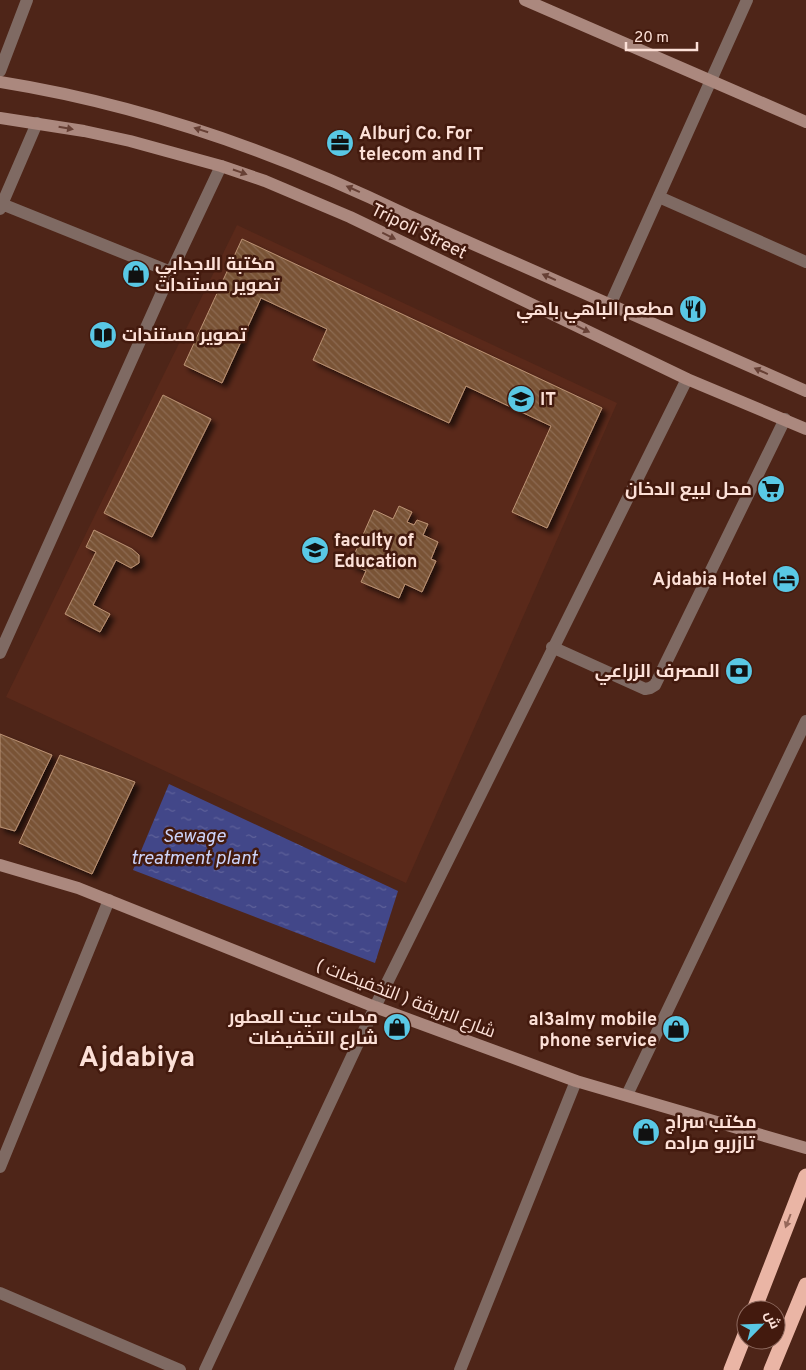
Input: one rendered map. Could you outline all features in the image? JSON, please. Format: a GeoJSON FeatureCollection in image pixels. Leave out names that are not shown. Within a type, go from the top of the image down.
{"type":"FeatureCollection","features":[{"type":"Feature","properties":{"kind":"highway"},"geometry":{"type":"LineString","coordinates":[[758,1300],[806,1176]]}},
{"type":"Feature","properties":{"kind":"highway"},"geometry":{"type":"LineString","coordinates":[[771,1370],[806,1284]]}},
{"type":"Feature","properties":{"kind":"highway"},"geometry":{"type":"LineString","coordinates":[[731,1370],[739,1350]]}},
{"type":"Feature","properties":{"kind":"main road"},"geometry":{"type":"LineString","coordinates":[[525,0],[806,122]]}},
{"type":"Feature","properties":{"kind":"main road","name":"Tripoli Street"},"geometry":{"type":"LineString","coordinates":[[0,82],[40,89],[160,117],[254,148],[340,184],[806,391]]}},
{"type":"Feature","properties":{"kind":"main road","name":"Tripoli Street"},"geometry":{"type":"LineString","coordinates":[[0,118],[37,123],[130,141],[221,166],[274,184],[687,379],[806,429]]}},
{"type":"Feature","properties":{"kind":"main road","name":"شارع البريقة ( التخفيضات )"},"geometry":{"type":"LineString","coordinates":[[0,864],[78,888],[375,1007],[576,1081],[806,1148]]}},
{"type":"Feature","properties":{"kind":"street"},"geometry":{"type":"LineString","coordinates":[[0,71],[27,0]]}},
{"type":"Feature","properties":{"kind":"street"},"geometry":{"type":"LineString","coordinates":[[610,305],[747,0]]}},
{"type":"Feature","properties":{"kind":"street"},"geometry":{"type":"LineString","coordinates":[[37,123],[1,207],[170,272]]}},
{"type":"Feature","properties":{"kind":"street"},"geometry":{"type":"LineString","coordinates":[[0,653],[170,272],[221,166]]}},
{"type":"Feature","properties":{"kind":"street"},"geometry":{"type":"LineString","coordinates":[[659,197],[806,262]]}},
{"type":"Feature","properties":{"kind":"street"},"geometry":{"type":"LineString","coordinates":[[205,1370],[375,1007],[687,379]]}},
{"type":"Feature","properties":{"kind":"street"},"geometry":{"type":"LineString","coordinates":[[552,648],[645,689],[655,685],[785,419]]}},
{"type":"Feature","properties":{"kind":"street"},"geometry":{"type":"LineString","coordinates":[[627,1095],[806,721]]}},
{"type":"Feature","properties":{"kind":"street"},"geometry":{"type":"LineString","coordinates":[[0,1167],[109,900]]}},
{"type":"Feature","properties":{"kind":"street"},"geometry":{"type":"LineString","coordinates":[[460,1370],[576,1081]]}},
{"type":"Feature","properties":{"kind":"street"},"geometry":{"type":"LineString","coordinates":[[0,1293],[180,1370]]}},
{"type":"Feature","properties":{"kind":"shaded area","name":"faculty of Education"},"geometry":{"type":"Polygon","coordinates":[[[237,225],[617,403],[406,883],[6,697],[237,225]]]}},
{"type":"Feature","properties":{"kind":"water","name":"Sewage treatment plant"},"geometry":{"type":"Polygon","coordinates":[[[169,784],[398,891],[375,963],[133,870],[169,784]]]}},
{"type":"Feature","properties":{"kind":"building"},"geometry":{"type":"Polygon","coordinates":[[[242,239],[602,408],[547,528],[512,512],[551,426],[466,386],[449,423],[313,360],[327,329],[261,298],[222,383],[184,365],[242,239]]]}},
{"type":"Feature","properties":{"kind":"building"},"geometry":{"type":"Polygon","coordinates":[[[163,395],[211,419],[152,537],[104,513],[163,395]]]}},
{"type":"Feature","properties":{"kind":"building"},"geometry":{"type":"Polygon","coordinates":[[[399,506],[412,512],[407,522],[414,525],[417,520],[428,524],[423,535],[438,542],[431,559],[436,561],[422,592],[405,584],[399,598],[361,582],[366,571],[350,564],[374,510],[393,519],[399,506]]]}},
{"type":"Feature","properties":{"kind":"building"},"geometry":{"type":"Polygon","coordinates":[[[94,530],[132,549],[139,555],[139,563],[131,568],[116,560],[93,605],[110,614],[100,632],[65,614],[96,552],[86,547],[94,530]]]}},
{"type":"Feature","properties":{"kind":"building"},"geometry":{"type":"Polygon","coordinates":[[[0,734],[52,755],[15,831],[0,827],[0,734]]]}},
{"type":"Feature","properties":{"kind":"building"},"geometry":{"type":"Polygon","coordinates":[[[60,755],[135,782],[92,874],[19,843],[60,755]]]}},
{"type":"Feature","properties":{"kind":"place","name":"Alburj Co. For telecom and IT"},"geometry":{"type":"Point","coordinates":[340,143]}},
{"type":"Feature","properties":{"kind":"place","name":"مكتبة الاجدابي تصوير مستندات"},"geometry":{"type":"Point","coordinates":[136,274]}},
{"type":"Feature","properties":{"kind":"place","name":"مطعم الباهي باهي"},"geometry":{"type":"Point","coordinates":[693,309]}},
{"type":"Feature","properties":{"kind":"place","name":"تصوير مستندات"},"geometry":{"type":"Point","coordinates":[103,335]}},
{"type":"Feature","properties":{"kind":"place","name":"IT"},"geometry":{"type":"Point","coordinates":[521,399]}},
{"type":"Feature","properties":{"kind":"place","name":"محل لبيع الدخان"},"geometry":{"type":"Point","coordinates":[771,489]}},
{"type":"Feature","properties":{"kind":"place","name":"faculty of Education"},"geometry":{"type":"Point","coordinates":[315,550]}},
{"type":"Feature","properties":{"kind":"place","name":"Ajdabia Hotel"},"geometry":{"type":"Point","coordinates":[786,579]}},
{"type":"Feature","properties":{"kind":"place","name":"المصرف الزراعي"},"geometry":{"type":"Point","coordinates":[739,671]}},
{"type":"Feature","properties":{"kind":"place","name":"محلات عيت للعطور شارع التخفيضات"},"geometry":{"type":"Point","coordinates":[397,1027]}},
{"type":"Feature","properties":{"kind":"place","name":"al3almy mobile phone service"},"geometry":{"type":"Point","coordinates":[676,1029]}},
{"type":"Feature","properties":{"kind":"place","name":"مكتب سراج تازربو مراده"},"geometry":{"type":"Point","coordinates":[646,1132]}},
{"type":"Feature","properties":{"kind":"district","name":"Ajdabiya"},"geometry":{"type":"Point","coordinates":[137,1056]}}]}
